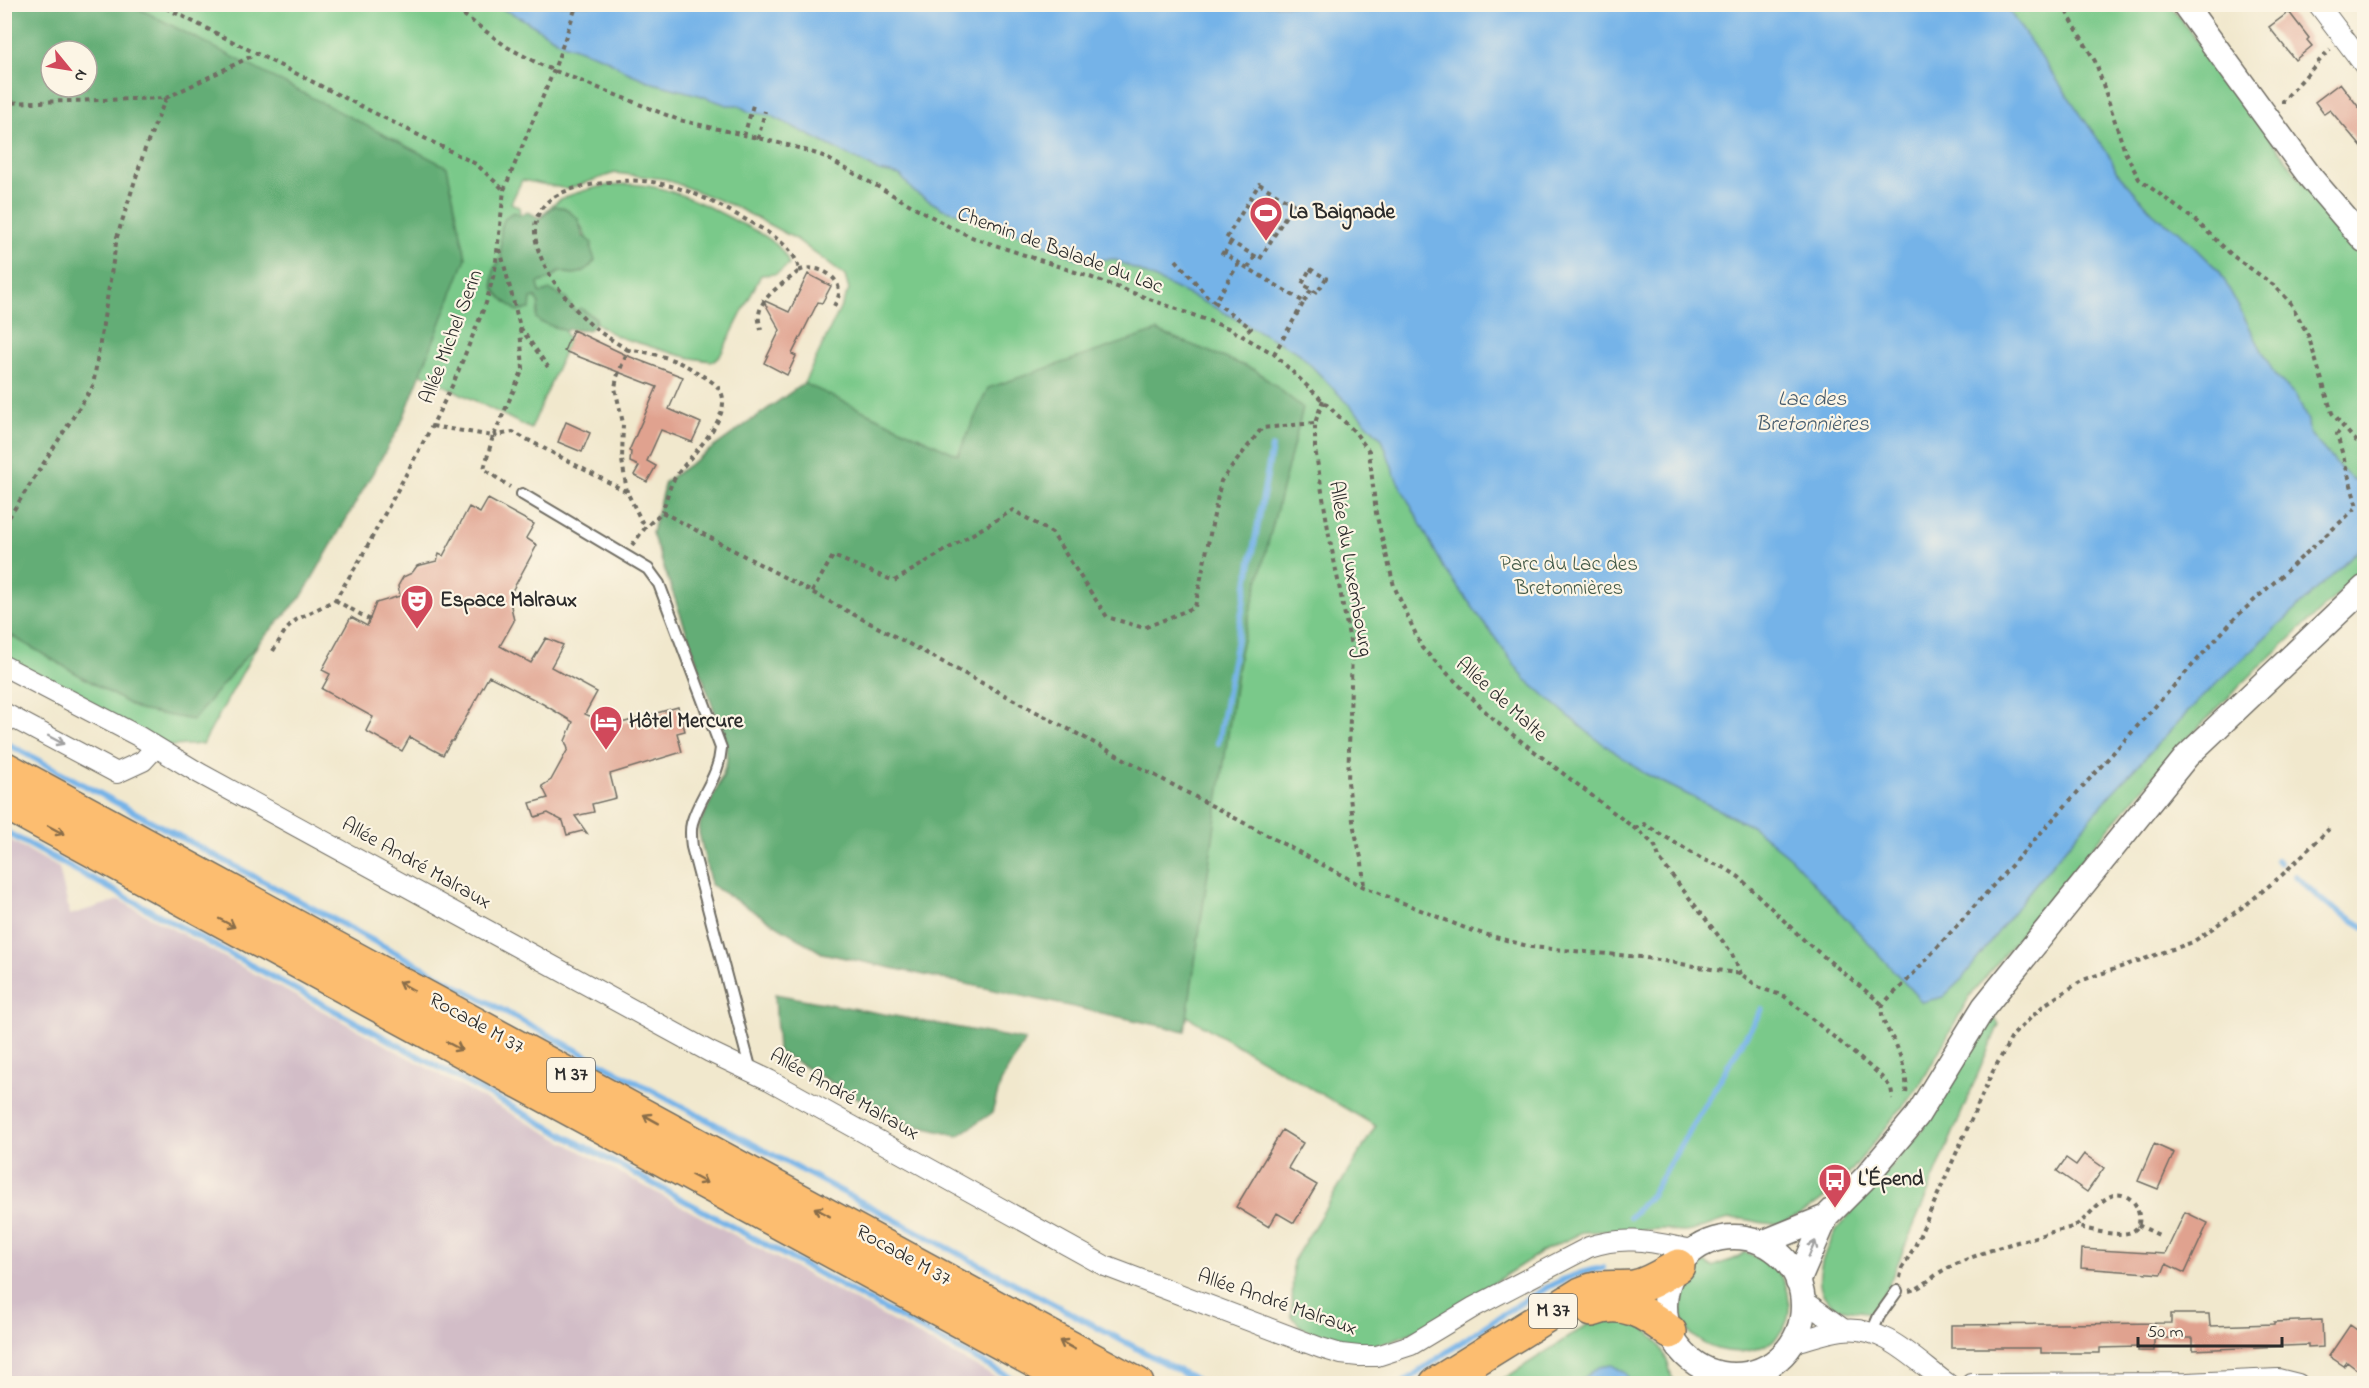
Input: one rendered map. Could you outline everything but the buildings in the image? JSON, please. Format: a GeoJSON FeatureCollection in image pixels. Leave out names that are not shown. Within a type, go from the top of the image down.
{"type":"FeatureCollection","features":[{"type":"Feature","properties":{"kind":"highway","name":"Rocade M 37"},"geometry":{"type":"LineString","coordinates":[[4,768],[1087,1372]]}},
{"type":"Feature","properties":{"kind":"highway","name":"Rocade M 37"},"geometry":{"type":"LineString","coordinates":[[4,802],[1087,1372],[1137,1383]]}},
{"type":"Feature","properties":{"kind":"highway","name":"M 37"},"geometry":{"type":"LineString","coordinates":[[1436,1383],[1581,1293],[1602,1286],[1635,1287],[1644,1284],[1686,1258]]}},
{"type":"Feature","properties":{"kind":"highway","name":"M 37"},"geometry":{"type":"LineString","coordinates":[[1477,1383],[1508,1360],[1581,1314],[1601,1306],[1622,1305],[1640,1311],[1679,1345]]}},
{"type":"Feature","properties":{"kind":"highway","name":"M 37"},"geometry":{"type":"LineString","coordinates":[[1087,1372],[1159,1383]]}},
{"type":"Feature","properties":{"kind":"street"},"geometry":{"type":"LineString","coordinates":[[2184,4],[2311,178],[2364,240]]}},
{"type":"Feature","properties":{"kind":"street"},"geometry":{"type":"LineString","coordinates":[[2318,4],[2364,65]]}},
{"type":"Feature","properties":{"kind":"street"},"geometry":{"type":"LineString","coordinates":[[1762,1243],[1826,1217],[1866,1177],[1910,1124],[1984,1007],[2187,756],[2364,588]]}},
{"type":"Feature","properties":{"kind":"street","name":"Allée André Malraux"},"geometry":{"type":"LineString","coordinates":[[4,666],[1105,1266],[1321,1348],[1341,1354],[1377,1356],[1411,1345],[1474,1307],[1589,1247],[1606,1241],[1637,1239],[1686,1258]]}},
{"type":"Feature","properties":{"kind":"street"},"geometry":{"type":"LineString","coordinates":[[4,713],[117,773],[143,761],[156,747]]}},
{"type":"Feature","properties":{"kind":"street"},"geometry":{"type":"LineString","coordinates":[[1679,1345],[1702,1367],[1733,1379],[1758,1371],[1778,1360],[1792,1343],[1801,1323],[1801,1291],[1826,1217]]}},
{"type":"Feature","properties":{"kind":"street"},"geometry":{"type":"LineString","coordinates":[[1691,1383],[1665,1310],[1666,1298],[1668,1287],[1686,1258],[1711,1241],[1730,1237],[1750,1238],[1762,1243],[1784,1258],[1801,1291],[1844,1329]]}},
{"type":"Feature","properties":{"kind":"street"},"geometry":{"type":"LineString","coordinates":[[1792,1343],[1844,1329],[1872,1332],[1886,1339],[1948,1383]]}},
{"type":"Feature","properties":{"kind":"street"},"geometry":{"type":"LineString","coordinates":[[1971,1383],[2187,1383],[2278,1379],[2298,1383]]}},
{"type":"Feature","properties":{"kind":"lane"},"geometry":{"type":"LineString","coordinates":[[522,494],[648,569],[659,584],[721,748],[720,765],[691,826],[692,847],[752,1072]]}},
{"type":"Feature","properties":{"kind":"lane"},"geometry":{"type":"LineString","coordinates":[[1872,1332],[1879,1316],[1897,1291]]}},
{"type":"Feature","properties":{"kind":"path"},"geometry":{"type":"LineString","coordinates":[[158,4],[476,164],[504,190]]}},
{"type":"Feature","properties":{"kind":"path","name":"Chemin de Balade du Lac"},"geometry":{"type":"LineString","coordinates":[[449,4],[507,47],[554,70],[679,120],[792,146],[823,156],[974,238],[1090,277],[1228,328],[1274,354],[1323,400]]}},
{"type":"Feature","properties":{"kind":"path","name":"Allée Michel Serin"},"geometry":{"type":"LineString","coordinates":[[335,600],[361,558],[432,426],[453,384],[486,303],[499,246],[504,190],[554,70],[577,4]]}},
{"type":"Feature","properties":{"kind":"path"},"geometry":{"type":"LineString","coordinates":[[2062,4],[2096,63],[2125,152],[2139,178],[2196,221],[2233,256],[2275,286],[2290,302],[2307,335],[2332,413],[2364,447]]}},
{"type":"Feature","properties":{"kind":"path"},"geometry":{"type":"LineString","coordinates":[[2272,125],[2281,117],[2283,101],[2333,46],[2333,24]]}},
{"type":"Feature","properties":{"kind":"path"},"geometry":{"type":"LineString","coordinates":[[4,103],[166,98],[257,53]]}},
{"type":"Feature","properties":{"kind":"path"},"geometry":{"type":"LineString","coordinates":[[4,525],[93,386],[117,237],[145,149],[166,98]]}},
{"type":"Feature","properties":{"kind":"path"},"geometry":{"type":"LineString","coordinates":[[744,136],[753,105]]}},
{"type":"Feature","properties":{"kind":"path"},"geometry":{"type":"LineString","coordinates":[[758,139],[765,111]]}},
{"type":"Feature","properties":{"kind":"path"},"geometry":{"type":"LineString","coordinates":[[625,556],[645,528],[662,512],[672,483],[712,430],[722,412],[723,397],[718,386],[688,366],[641,351],[628,350],[586,320],[560,289],[535,245],[533,230],[537,214],[549,200],[582,186],[640,180],[678,188],[734,213],[781,242],[794,255],[799,272]]}},
{"type":"Feature","properties":{"kind":"path"},"geometry":{"type":"LineString","coordinates":[[1259,184],[1293,204],[1260,259],[1255,256],[1226,239],[1259,184]]}},
{"type":"Feature","properties":{"kind":"path"},"geometry":{"type":"LineString","coordinates":[[1231,242],[1223,253],[1304,302]]}},
{"type":"Feature","properties":{"kind":"path"},"geometry":{"type":"LineString","coordinates":[[499,246],[520,327],[523,369],[493,436],[484,469],[522,494]]}},
{"type":"Feature","properties":{"kind":"path"},"geometry":{"type":"LineString","coordinates":[[1248,268],[1255,256]]}},
{"type":"Feature","properties":{"kind":"path"},"geometry":{"type":"LineString","coordinates":[[1176,260],[1208,297],[1251,328],[1243,336]]}},
{"type":"Feature","properties":{"kind":"path"},"geometry":{"type":"LineString","coordinates":[[1215,302],[1239,263]]}},
{"type":"Feature","properties":{"kind":"path"},"geometry":{"type":"LineString","coordinates":[[761,330],[759,314],[763,303],[772,291],[805,268],[816,268],[829,275],[838,284],[839,294],[834,306]]}},
{"type":"Feature","properties":{"kind":"path"},"geometry":{"type":"LineString","coordinates":[[1310,269],[1326,278],[1317,293],[1311,290],[1302,284],[1310,269]]}},
{"type":"Feature","properties":{"kind":"path"},"geometry":{"type":"LineString","coordinates":[[1274,354],[1311,290]]}},
{"type":"Feature","properties":{"kind":"path"},"geometry":{"type":"LineString","coordinates":[[520,327],[548,367]]}},
{"type":"Feature","properties":{"kind":"path"},"geometry":{"type":"LineString","coordinates":[[628,350],[617,376],[615,388],[623,423],[622,460],[627,492],[645,528]]}},
{"type":"Feature","properties":{"kind":"path","name":"Allée du Luxembourg"},"geometry":{"type":"LineString","coordinates":[[1323,400],[1315,423],[1315,448],[1352,651],[1348,782],[1364,887]]}},
{"type":"Feature","properties":{"kind":"path","name":"Allée de Malte"},"geometry":{"type":"LineString","coordinates":[[1323,400],[1354,431],[1369,451],[1376,513],[1394,586],[1422,648],[1495,721],[1655,846],[1660,860],[1731,952],[1741,974]]}},
{"type":"Feature","properties":{"kind":"path"},"geometry":{"type":"LineString","coordinates":[[812,592],[833,556],[894,581],[1013,510],[1052,532],[1107,617],[1144,628],[1195,607],[1221,481],[1262,428],[1315,423]]}},
{"type":"Feature","properties":{"kind":"path"},"geometry":{"type":"LineString","coordinates":[[432,426],[493,436],[513,432],[627,492]]}},
{"type":"Feature","properties":{"kind":"path"},"geometry":{"type":"LineString","coordinates":[[1905,1096],[1907,1087],[1902,1066],[1897,1047],[1882,1015],[1883,1005],[2237,616],[2356,507],[2337,434],[2343,427]]}},
{"type":"Feature","properties":{"kind":"path"},"geometry":{"type":"LineString","coordinates":[[662,512],[1364,887],[1431,916],[1470,930],[1531,947],[1640,957],[1741,974],[1760,988],[1784,996],[1879,1074],[1891,1088],[1893,1099]]}},
{"type":"Feature","properties":{"kind":"path"},"geometry":{"type":"LineString","coordinates":[[273,651],[285,631],[296,620],[335,600],[372,621]]}},
{"type":"Feature","properties":{"kind":"path"},"geometry":{"type":"LineString","coordinates":[[1635,829],[1644,824],[1702,859],[1725,868],[1739,877],[1806,942],[1883,1005]]}},
{"type":"Feature","properties":{"kind":"path"},"geometry":{"type":"LineString","coordinates":[[2075,1226],[2112,1234],[2127,1234],[2136,1229],[2139,1212],[2136,1204],[2126,1196],[2115,1194],[2075,1226],[1989,1251],[1943,1270],[1916,1290],[1897,1291],[1902,1268],[1915,1246],[1991,1075],[2013,1035],[2044,1005],[2083,980],[2193,942],[2247,904],[2282,875],[2329,829]]}},
{"type":"Feature","properties":{"kind":"path"},"geometry":{"type":"LineString","coordinates":[[2138,1225],[2159,1235]]}},
{"type":"Feature","properties":{"kind":"shaded area"},"geometry":{"type":"Polygon","coordinates":[[[5,837],[59,868],[70,915],[119,900],[1006,1383],[5,1383],[5,837]]]}},
{"type":"Feature","properties":{"kind":"green space"},"geometry":{"type":"Polygon","coordinates":[[[5,4],[132,5],[447,167],[466,258],[401,424],[302,596],[243,660],[193,720],[139,710],[5,632],[5,4]]]}},
{"type":"Feature","properties":{"kind":"green space","name":"Parc du Lac des Bretonnières"},"geometry":{"type":"Polygon","coordinates":[[[4,5],[2170,5],[2305,185],[2364,250],[2364,570],[2248,678],[2177,749],[2085,856],[1970,996],[1920,1085],[1844,1180],[1838,1177],[1821,1192],[1825,1197],[1798,1215],[1780,1223],[1767,1224],[1733,1219],[1681,1232],[1666,1229],[1584,1232],[1543,1251],[1422,1329],[1384,1343],[1355,1347],[1329,1342],[1300,1326],[1292,1317],[1293,1261],[1376,1126],[779,779],[714,797],[727,761],[726,744],[652,533],[665,482],[804,383],[849,290],[845,276],[796,239],[734,206],[665,179],[615,173],[567,189],[522,180],[511,203],[519,207],[524,245],[543,280],[553,277],[591,249],[581,226],[555,206],[540,218],[551,206],[562,199],[610,185],[649,186],[667,190],[702,204],[769,239],[782,250],[789,265],[776,274],[761,275],[720,356],[714,361],[684,356],[618,336],[596,323],[596,318],[576,312],[569,302],[545,293],[569,340],[531,429],[410,368],[203,744],[156,747],[5,666],[4,5]]]}},
{"type":"Feature","properties":{"kind":"green space"},"geometry":{"type":"Polygon","coordinates":[[[555,206],[565,208],[578,219],[583,236],[592,243],[591,249],[595,260],[584,271],[570,274],[559,271],[550,279],[538,283],[540,294],[550,290],[566,298],[575,312],[580,308],[596,318],[590,329],[566,331],[540,322],[536,318],[539,304],[535,297],[531,298],[530,309],[517,311],[501,298],[493,286],[495,266],[501,258],[501,231],[505,219],[515,212],[518,215],[528,212],[540,218],[555,206]]]}},
{"type":"Feature","properties":{"kind":"green space"},"geometry":{"type":"Polygon","coordinates":[[[1157,331],[1255,370],[1303,408],[1240,652],[1185,1031],[822,953],[711,885],[699,833],[700,823],[725,773],[726,744],[652,533],[665,482],[804,383],[958,455],[988,388],[1157,331]]]}},
{"type":"Feature","properties":{"kind":"green space"},"geometry":{"type":"Polygon","coordinates":[[[775,994],[1025,1040],[1001,1082],[992,1113],[958,1136],[897,1121],[778,1051],[775,994]]]}},
{"type":"Feature","properties":{"kind":"green space"},"geometry":{"type":"Polygon","coordinates":[[[1992,1015],[1999,1024],[1887,1289],[1873,1313],[1840,1308],[1829,1301],[1820,1283],[1823,1260],[1832,1238],[1837,1229],[1924,1128],[1925,1118],[1992,1015]]]}},
{"type":"Feature","properties":{"kind":"green space"},"geometry":{"type":"Polygon","coordinates":[[[1745,1252],[1768,1264],[1785,1283],[1789,1300],[1784,1327],[1767,1344],[1743,1351],[1718,1349],[1696,1339],[1683,1320],[1684,1294],[1704,1262],[1713,1267],[1737,1258],[1745,1252]]]}},
{"type":"Feature","properties":{"kind":"green space"},"geometry":{"type":"Polygon","coordinates":[[[1618,1317],[1642,1327],[1656,1340],[1667,1361],[1673,1384],[1496,1384],[1587,1325],[1618,1317]]]}},
{"type":"Feature","properties":{"kind":"water","name":"Lac des Bretonnières"},"geometry":{"type":"Polygon","coordinates":[[[494,5],[2005,5],[2111,158],[2116,171],[2158,218],[2179,231],[2220,272],[2275,375],[2296,396],[2308,421],[2309,433],[2342,470],[2352,479],[2364,483],[2364,545],[2199,700],[2111,794],[2028,893],[1962,979],[1943,997],[1922,1002],[1791,858],[1753,827],[1644,773],[1591,735],[1525,679],[1444,568],[1396,478],[1382,439],[1299,353],[1212,306],[1114,259],[1081,260],[986,220],[943,209],[913,191],[900,175],[879,171],[770,115],[749,112],[738,105],[727,105],[653,83],[627,72],[604,58],[563,44],[521,18],[494,5]]]}},
{"type":"Feature","properties":{"kind":"water"},"geometry":{"type":"Polygon","coordinates":[[[1612,1365],[1626,1373],[1631,1383],[1577,1383],[1599,1367],[1612,1365]]]}},
{"type":"Feature","properties":{"kind":"waterway"},"geometry":{"type":"LineString","coordinates":[[1218,743],[1272,447]]}},
{"type":"Feature","properties":{"kind":"waterway"},"geometry":{"type":"LineString","coordinates":[[4,742],[1204,1384]]}},
{"type":"Feature","properties":{"kind":"waterway"},"geometry":{"type":"LineString","coordinates":[[4,831],[1022,1384]]}},
{"type":"Feature","properties":{"kind":"waterway"},"geometry":{"type":"LineString","coordinates":[[2277,860],[2280,863]]}},
{"type":"Feature","properties":{"kind":"waterway"},"geometry":{"type":"LineString","coordinates":[[2295,876],[2324,902],[2364,927]]}},
{"type":"Feature","properties":{"kind":"waterway"},"geometry":{"type":"LineString","coordinates":[[1630,1217],[1651,1195],[1762,1009]]}},
{"type":"Feature","properties":{"kind":"waterway"},"geometry":{"type":"LineString","coordinates":[[1402,1384],[1538,1293],[1563,1280],[1603,1268]]}},
{"type":"Feature","properties":{"kind":"place","name":"La Baignade"},"geometry":{"type":"Point","coordinates":[1266,242]}},
{"type":"Feature","properties":{"kind":"place","name":"Espace Malraux"},"geometry":{"type":"Point","coordinates":[417,630]}},
{"type":"Feature","properties":{"kind":"place","name":"Hôtel Mercure"},"geometry":{"type":"Point","coordinates":[606,751]}},
{"type":"Feature","properties":{"kind":"place","name":"L'Épend"},"geometry":{"type":"Point","coordinates":[1835,1209]}}]}
